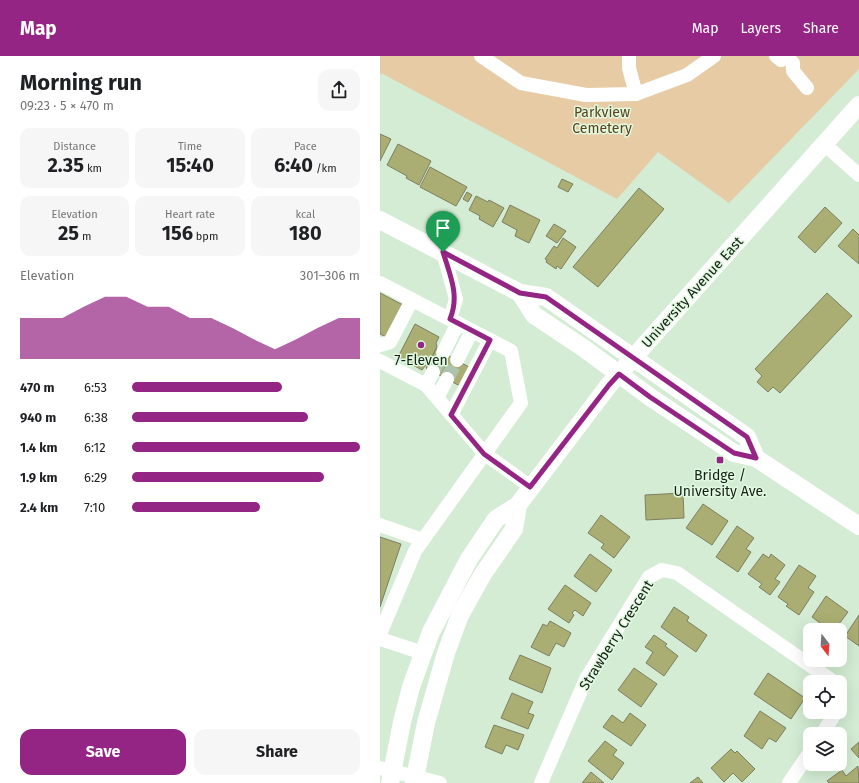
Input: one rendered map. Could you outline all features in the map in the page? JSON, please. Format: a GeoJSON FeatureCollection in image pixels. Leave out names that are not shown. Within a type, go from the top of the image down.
{"type":"FeatureCollection","features":[{"type":"Feature","properties":{"kind":"main road","name":"University Avenue East"},"geometry":{"type":"LineString","coordinates":[[415,780],[426,723],[446,653],[460,615],[483,574],[514,528],[518,505],[530,487],[609,385],[859,105]]}},
{"type":"Feature","properties":{"kind":"main road"},"geometry":{"type":"LineString","coordinates":[[380,220],[520,293],[546,297],[663,380],[747,437],[756,458]]}},
{"type":"Feature","properties":{"kind":"main road"},"geometry":{"type":"LineString","coordinates":[[520,293],[534,315],[650,397],[734,453],[756,458],[859,526]]}},
{"type":"Feature","properties":{"kind":"main road","name":"University Avenue East"},"geometry":{"type":"LineString","coordinates":[[387,774],[423,653],[449,595],[469,559],[496,519],[518,505]]}},
{"type":"Feature","properties":{"kind":"street"},"geometry":{"type":"LineString","coordinates":[[481,56],[521,83],[586,95],[636,94],[687,75],[714,56]]}},
{"type":"Feature","properties":{"kind":"street"},"geometry":{"type":"LineString","coordinates":[[629,56],[629,68],[636,94]]}},
{"type":"Feature","properties":{"kind":"street"},"geometry":{"type":"LineString","coordinates":[[776,56],[781,60],[787,58],[793,63],[793,71],[808,88]]}},
{"type":"Feature","properties":{"kind":"street"},"geometry":{"type":"LineString","coordinates":[[824,143],[859,175]]}},
{"type":"Feature","properties":{"kind":"street"},"geometry":{"type":"LineString","coordinates":[[443,252],[456,300],[454,321],[443,353]]}},
{"type":"Feature","properties":{"kind":"street"},"geometry":{"type":"LineString","coordinates":[[380,283],[511,351],[521,402],[415,551],[380,634]]}},
{"type":"Feature","properties":{"kind":"street"},"geometry":{"type":"LineString","coordinates":[[380,345],[390,342],[412,300]]}},
{"type":"Feature","properties":{"kind":"street"},"geometry":{"type":"LineString","coordinates":[[457,360],[472,331]]}},
{"type":"Feature","properties":{"kind":"street"},"geometry":{"type":"LineString","coordinates":[[451,415],[490,340]]}},
{"type":"Feature","properties":{"kind":"street"},"geometry":{"type":"LineString","coordinates":[[380,361],[426,385],[484,454],[530,487]]}},
{"type":"Feature","properties":{"kind":"street"},"geometry":{"type":"LineString","coordinates":[[426,385],[433,372]]}},
{"type":"Feature","properties":{"kind":"street"},"geometry":{"type":"LineString","coordinates":[[437,398],[447,379]]}},
{"type":"Feature","properties":{"kind":"street"},"geometry":{"type":"LineString","coordinates":[[380,525],[423,540]]}},
{"type":"Feature","properties":{"kind":"street","name":"Strawberry Crescent"},"geometry":{"type":"LineString","coordinates":[[541,783],[586,679],[649,577],[662,570],[677,573],[824,675]]}},
{"type":"Feature","properties":{"kind":"street"},"geometry":{"type":"LineString","coordinates":[[380,639],[423,653]]}},
{"type":"Feature","properties":{"kind":"street"},"geometry":{"type":"LineString","coordinates":[[789,783],[803,762]]}},
{"type":"Feature","properties":{"kind":"street"},"geometry":{"type":"LineString","coordinates":[[387,774],[415,780],[440,783]]}},
{"type":"Feature","properties":{"kind":"green space","name":"Parkview Cemetery"},"geometry":{"type":"Polygon","coordinates":[[[380,56],[859,56],[859,69],[729,203],[658,152],[617,199],[381,73],[380,75],[380,56]]]}},
{"type":"Feature","properties":{"kind":"building"},"geometry":{"type":"Polygon","coordinates":[[[380,134],[391,139],[380,161],[380,134]]]}},
{"type":"Feature","properties":{"kind":"building"},"geometry":{"type":"Polygon","coordinates":[[[398,144],[431,161],[419,185],[406,178],[407,176],[387,165],[398,144]]]}},
{"type":"Feature","properties":{"kind":"building"},"geometry":{"type":"Polygon","coordinates":[[[430,167],[467,187],[456,206],[420,187],[430,167]]]}},
{"type":"Feature","properties":{"kind":"building"},"geometry":{"type":"Polygon","coordinates":[[[562,179],[573,184],[568,192],[558,187],[562,179]]]}},
{"type":"Feature","properties":{"kind":"building"},"geometry":{"type":"Polygon","coordinates":[[[639,188],[664,209],[598,287],[573,267],[639,188]]]}},
{"type":"Feature","properties":{"kind":"building"},"geometry":{"type":"Polygon","coordinates":[[[467,192],[472,195],[468,202],[463,199],[467,192]]]}},
{"type":"Feature","properties":{"kind":"building"},"geometry":{"type":"Polygon","coordinates":[[[476,196],[488,202],[489,200],[504,208],[493,227],[479,219],[480,216],[469,210],[476,196]]]}},
{"type":"Feature","properties":{"kind":"building"},"geometry":{"type":"Polygon","coordinates":[[[510,205],[540,220],[529,243],[515,236],[517,230],[502,222],[510,205]]]}},
{"type":"Feature","properties":{"kind":"building"},"geometry":{"type":"Polygon","coordinates":[[[825,207],[842,223],[815,253],[798,237],[825,207]]]}},
{"type":"Feature","properties":{"kind":"building"},"geometry":{"type":"Polygon","coordinates":[[[554,224],[566,231],[557,243],[546,236],[554,224]]]}},
{"type":"Feature","properties":{"kind":"building"},"geometry":{"type":"Polygon","coordinates":[[[853,229],[859,235],[859,264],[838,246],[853,229]]]}},
{"type":"Feature","properties":{"kind":"building"},"geometry":{"type":"Polygon","coordinates":[[[563,238],[576,247],[561,269],[557,266],[556,269],[546,262],[547,260],[545,259],[554,246],[557,248],[563,238]]]}},
{"type":"Feature","properties":{"kind":"building"},"geometry":{"type":"Polygon","coordinates":[[[380,293],[405,306],[386,337],[380,334],[380,293]]]}},
{"type":"Feature","properties":{"kind":"building"},"geometry":{"type":"Polygon","coordinates":[[[827,293],[852,316],[780,393],[773,387],[768,392],[757,382],[762,376],[755,369],[827,293]]]}},
{"type":"Feature","properties":{"kind":"building","name":"7-Eleven"},"geometry":{"type":"Polygon","coordinates":[[[415,324],[439,337],[436,343],[437,347],[428,364],[422,370],[398,357],[415,324]]]}},
{"type":"Feature","properties":{"kind":"building"},"geometry":{"type":"Polygon","coordinates":[[[436,349],[469,367],[460,386],[426,368],[436,349]]]}},
{"type":"Feature","properties":{"kind":"building"},"geometry":{"type":"Polygon","coordinates":[[[683,493],[684,518],[646,520],[645,495],[683,493]]]}},
{"type":"Feature","properties":{"kind":"building"},"geometry":{"type":"Polygon","coordinates":[[[703,504],[728,521],[712,545],[686,528],[703,504]]]}},
{"type":"Feature","properties":{"kind":"building"},"geometry":{"type":"Polygon","coordinates":[[[601,515],[630,537],[614,558],[601,548],[604,544],[588,533],[601,515]]]}},
{"type":"Feature","properties":{"kind":"building"},"geometry":{"type":"Polygon","coordinates":[[[737,526],[754,538],[746,549],[751,552],[738,572],[716,557],[737,526]]]}},
{"type":"Feature","properties":{"kind":"building"},"geometry":{"type":"Polygon","coordinates":[[[380,537],[401,544],[380,607],[380,537]]]}},
{"type":"Feature","properties":{"kind":"building"},"geometry":{"type":"Polygon","coordinates":[[[590,554],[612,570],[596,592],[574,576],[590,554]]]}},
{"type":"Feature","properties":{"kind":"building"},"geometry":{"type":"Polygon","coordinates":[[[763,554],[769,558],[771,554],[785,565],[775,579],[780,582],[770,595],[759,587],[762,584],[748,574],[763,554]]]}},
{"type":"Feature","properties":{"kind":"building"},"geometry":{"type":"Polygon","coordinates":[[[799,565],[816,576],[808,588],[814,592],[799,615],[786,606],[788,604],[778,597],[799,565]]]}},
{"type":"Feature","properties":{"kind":"building"},"geometry":{"type":"Polygon","coordinates":[[[565,585],[591,603],[583,616],[575,610],[572,613],[574,615],[569,623],[548,609],[565,585]]]}},
{"type":"Feature","properties":{"kind":"building"},"geometry":{"type":"Polygon","coordinates":[[[826,596],[848,612],[840,623],[820,623],[812,617],[826,596]]]}},
{"type":"Feature","properties":{"kind":"building"},"geometry":{"type":"Polygon","coordinates":[[[674,607],[689,617],[687,621],[707,635],[696,652],[661,627],[674,607]]]}},
{"type":"Feature","properties":{"kind":"building"},"geometry":{"type":"Polygon","coordinates":[[[859,615],[859,646],[847,637],[847,633],[859,615]]]}},
{"type":"Feature","properties":{"kind":"building"},"geometry":{"type":"Polygon","coordinates":[[[550,621],[571,633],[564,647],[556,643],[549,656],[531,647],[543,624],[547,626],[550,621]]]}},
{"type":"Feature","properties":{"kind":"building"},"geometry":{"type":"Polygon","coordinates":[[[654,635],[667,644],[665,646],[678,656],[664,676],[646,663],[653,652],[645,647],[654,635]]]}},
{"type":"Feature","properties":{"kind":"building"},"geometry":{"type":"Polygon","coordinates":[[[520,655],[551,668],[542,693],[509,679],[520,655]]]}},
{"type":"Feature","properties":{"kind":"building"},"geometry":{"type":"Polygon","coordinates":[[[634,668],[657,684],[641,707],[618,690],[634,668]]]}},
{"type":"Feature","properties":{"kind":"building"},"geometry":{"type":"Polygon","coordinates":[[[768,673],[803,697],[803,701],[791,719],[754,694],[768,673]]]}},
{"type":"Feature","properties":{"kind":"building"},"geometry":{"type":"Polygon","coordinates":[[[512,693],[533,702],[528,713],[534,715],[528,729],[501,718],[512,693]]]}},
{"type":"Feature","properties":{"kind":"building"},"geometry":{"type":"Polygon","coordinates":[[[760,711],[786,728],[776,742],[769,738],[762,749],[744,736],[760,711]]]}},
{"type":"Feature","properties":{"kind":"building"},"geometry":{"type":"Polygon","coordinates":[[[630,713],[646,725],[631,746],[603,727],[612,715],[623,723],[630,713]]]}},
{"type":"Feature","properties":{"kind":"building"},"geometry":{"type":"Polygon","coordinates":[[[494,725],[524,735],[518,750],[506,745],[502,754],[485,747],[494,725]]]}},
{"type":"Feature","properties":{"kind":"building"},"geometry":{"type":"Polygon","coordinates":[[[605,741],[617,750],[613,755],[624,763],[612,780],[588,761],[605,741]]]}},
{"type":"Feature","properties":{"kind":"building"},"geometry":{"type":"Polygon","coordinates":[[[859,742],[859,758],[851,749],[859,742]]]}},
{"type":"Feature","properties":{"kind":"building"},"geometry":{"type":"Polygon","coordinates":[[[731,749],[735,753],[737,751],[755,769],[742,782],[733,773],[724,782],[711,768],[731,749]]]}},
{"type":"Feature","properties":{"kind":"building"},"geometry":{"type":"Polygon","coordinates":[[[858,766],[859,783],[829,783],[827,781],[841,771],[843,771],[846,776],[858,766]]]}},
{"type":"Feature","properties":{"kind":"building"},"geometry":{"type":"Polygon","coordinates":[[[591,772],[604,783],[582,783],[591,772]]]}},
{"type":"Feature","properties":{"kind":"building"},"geometry":{"type":"Polygon","coordinates":[[[698,777],[703,783],[690,783],[698,777]]]}},
{"type":"Feature","properties":{"kind":"tunnel"},"geometry":{"type":"LineString","coordinates":[[433,372],[443,353]]}},
{"type":"Feature","properties":{"kind":"tunnel"},"geometry":{"type":"LineString","coordinates":[[447,379],[457,360]]}},
{"type":"Feature","properties":{"kind":"place","name":"7-Eleven"},"geometry":{"type":"Point","coordinates":[421,345]}},
{"type":"Feature","properties":{"kind":"place","name":"Bridge / University Ave."},"geometry":{"type":"Point","coordinates":[720,460]}},
{"type":"Feature","properties":{"kind":"route"},"geometry":{"type":"LineString","coordinates":[[443,252],[520,293],[546,297],[663,380],[747,437],[756,458],[734,453],[650,397],[619,374],[530,487],[484,454],[451,415],[490,340],[450,319],[456,300],[443,252]]}}]}
